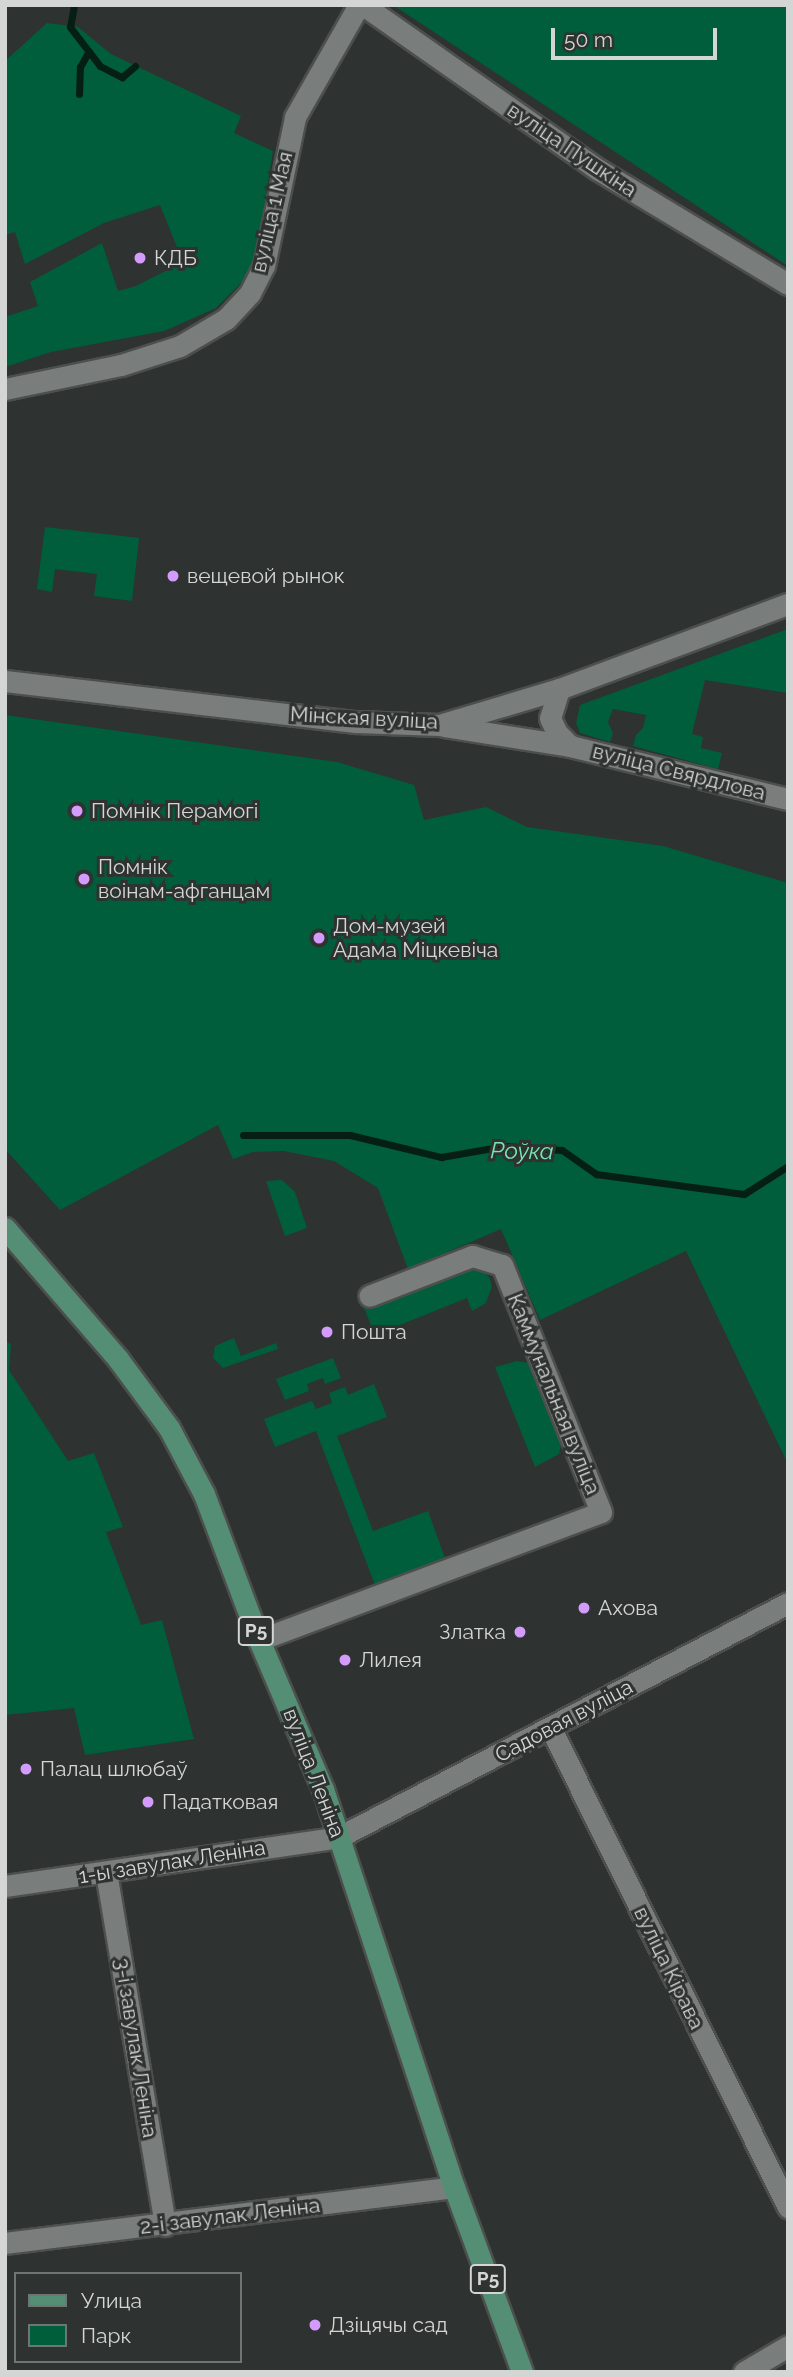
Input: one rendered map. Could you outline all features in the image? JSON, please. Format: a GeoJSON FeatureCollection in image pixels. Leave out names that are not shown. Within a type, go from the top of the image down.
{"type":"FeatureCollection","features":[{"type":"Feature","properties":{"kind":"main road","name":"вуліца Леніна"},"geometry":{"type":"LineString","coordinates":[[5,1228],[118,1359],[169,1428],[204,1494],[259,1640],[323,1788],[454,2186],[522,2372]]}},
{"type":"Feature","properties":{"kind":"street","name":"вуліца Пушкіна"},"geometry":{"type":"LineString","coordinates":[[361,5],[597,169],[788,284]]}},
{"type":"Feature","properties":{"kind":"street","name":"вуліца 1 Мая"},"geometry":{"type":"LineString","coordinates":[[5,389],[121,365],[180,346],[226,319],[250,293],[264,266],[295,117],[361,5]]}},
{"type":"Feature","properties":{"kind":"street","name":"Мінская вуліца"},"geometry":{"type":"LineString","coordinates":[[5,681],[356,722],[439,725],[559,688],[788,604]]}},
{"type":"Feature","properties":{"kind":"street","name":"вуліца Свярдлова"},"geometry":{"type":"LineString","coordinates":[[559,688],[550,718],[557,733],[570,746]]}},
{"type":"Feature","properties":{"kind":"street","name":"вуліца Свярдлова"},"geometry":{"type":"LineString","coordinates":[[439,725],[570,746],[788,799]]}},
{"type":"Feature","properties":{"kind":"street","name":"Каммунальная вуліца"},"geometry":{"type":"LineString","coordinates":[[259,1640],[601,1512],[502,1265],[472,1256],[369,1296]]}},
{"type":"Feature","properties":{"kind":"street","name":"Садовая вуліца"},"geometry":{"type":"LineString","coordinates":[[339,1837],[551,1729],[788,1603]]}},
{"type":"Feature","properties":{"kind":"street","name":"вуліца Кірава"},"geometry":{"type":"LineString","coordinates":[[551,1729],[788,2207]]}},
{"type":"Feature","properties":{"kind":"street","name":"1-ы завулак Леніна"},"geometry":{"type":"LineString","coordinates":[[5,1886],[339,1837]]}},
{"type":"Feature","properties":{"kind":"street","name":"3-і завулак Леніна"},"geometry":{"type":"LineString","coordinates":[[106,1872],[165,2225]]}},
{"type":"Feature","properties":{"kind":"street","name":"2-і завулак Леніна"},"geometry":{"type":"LineString","coordinates":[[5,2243],[165,2225],[454,2186]]}},
{"type":"Feature","properties":{"kind":"street"},"geometry":{"type":"LineString","coordinates":[[744,2372],[788,2346]]}},
{"type":"Feature","properties":{"kind":"green space"},"geometry":{"type":"Polygon","coordinates":[[[393,5],[788,5],[788,266],[393,5]]]}},
{"type":"Feature","properties":{"kind":"green space"},"geometry":{"type":"Polygon","coordinates":[[[47,23],[78,27],[111,54],[241,116],[234,133],[273,151],[255,263],[240,284],[216,308],[164,331],[51,352],[5,367],[5,317],[38,306],[30,282],[102,243],[118,291],[136,286],[183,262],[160,205],[104,223],[25,264],[15,232],[5,235],[5,61],[47,23]]]}},
{"type":"Feature","properties":{"kind":"green space"},"geometry":{"type":"Polygon","coordinates":[[[45,527],[139,538],[132,601],[94,596],[97,574],[55,569],[52,592],[37,589],[45,527]]]}},
{"type":"Feature","properties":{"kind":"green space"},"geometry":{"type":"Polygon","coordinates":[[[788,629],[788,693],[705,680],[692,734],[703,737],[701,748],[722,753],[718,769],[633,746],[636,735],[643,728],[646,715],[613,709],[608,722],[613,734],[610,742],[580,733],[576,723],[580,705],[788,629]]]}},
{"type":"Feature","properties":{"kind":"green space"},"geometry":{"type":"Polygon","coordinates":[[[5,715],[337,762],[414,785],[424,820],[486,807],[527,827],[663,846],[788,883],[788,1464],[686,1251],[540,1320],[501,1229],[408,1269],[378,1188],[334,1161],[284,1151],[253,1152],[233,1159],[218,1125],[60,1210],[5,1149],[5,715]]]}},
{"type":"Feature","properties":{"kind":"green space"},"geometry":{"type":"Polygon","coordinates":[[[282,1180],[295,1192],[307,1228],[285,1236],[266,1181],[282,1180]]]}},
{"type":"Feature","properties":{"kind":"green space"},"geometry":{"type":"Polygon","coordinates":[[[458,1270],[483,1270],[489,1277],[492,1286],[486,1303],[472,1311],[467,1298],[375,1335],[364,1308],[458,1270]]]}},
{"type":"Feature","properties":{"kind":"green space"},"geometry":{"type":"Polygon","coordinates":[[[234,1338],[241,1356],[276,1343],[278,1349],[223,1368],[213,1358],[215,1346],[234,1338]]]}},
{"type":"Feature","properties":{"kind":"green space"},"geometry":{"type":"Polygon","coordinates":[[[5,1341],[11,1344],[9,1370],[68,1461],[94,1453],[123,1527],[106,1532],[141,1625],[162,1620],[194,1739],[85,1755],[74,1708],[5,1715],[5,1341]]]}},
{"type":"Feature","properties":{"kind":"green space"},"geometry":{"type":"Polygon","coordinates":[[[333,1358],[341,1378],[325,1384],[323,1378],[307,1384],[309,1391],[285,1400],[276,1379],[333,1358]]]}},
{"type":"Feature","properties":{"kind":"green space"},"geometry":{"type":"Polygon","coordinates":[[[517,1361],[529,1363],[534,1369],[563,1437],[559,1454],[535,1467],[495,1367],[517,1361]]]}},
{"type":"Feature","properties":{"kind":"green space"},"geometry":{"type":"Polygon","coordinates":[[[374,1384],[387,1417],[337,1436],[373,1531],[428,1511],[445,1558],[375,1585],[316,1431],[275,1447],[264,1419],[312,1401],[316,1409],[332,1403],[329,1393],[345,1387],[348,1395],[374,1384]]]}},
{"type":"Feature","properties":{"kind":"waterway"},"geometry":{"type":"LineString","coordinates":[[74,5],[70,27],[100,66],[122,77],[135,66]]}},
{"type":"Feature","properties":{"kind":"waterway"},"geometry":{"type":"LineString","coordinates":[[79,94],[80,67],[89,51]]}},
{"type":"Feature","properties":{"kind":"waterway","name":"Роўка"},"geometry":{"type":"LineString","coordinates":[[243,1135],[350,1135],[441,1157],[504,1146],[562,1150],[596,1174],[744,1194],[788,1166]]}},
{"type":"Feature","properties":{"kind":"place","name":"КДБ"},"geometry":{"type":"Point","coordinates":[140,258]}},
{"type":"Feature","properties":{"kind":"place","name":"вещевой рынок"},"geometry":{"type":"Point","coordinates":[173,576]}},
{"type":"Feature","properties":{"kind":"place","name":"Помнік Перамогі"},"geometry":{"type":"Point","coordinates":[77,811]}},
{"type":"Feature","properties":{"kind":"place","name":"Помнік воінам-афганцам"},"geometry":{"type":"Point","coordinates":[84,879]}},
{"type":"Feature","properties":{"kind":"place","name":"Дом-музей Адама Міцкевіча"},"geometry":{"type":"Point","coordinates":[319,938]}},
{"type":"Feature","properties":{"kind":"place","name":"Пошта"},"geometry":{"type":"Point","coordinates":[327,1332]}},
{"type":"Feature","properties":{"kind":"place","name":"Ахова"},"geometry":{"type":"Point","coordinates":[584,1608]}},
{"type":"Feature","properties":{"kind":"place","name":"Златка"},"geometry":{"type":"Point","coordinates":[520,1632]}},
{"type":"Feature","properties":{"kind":"place","name":"Лилея"},"geometry":{"type":"Point","coordinates":[345,1660]}},
{"type":"Feature","properties":{"kind":"place","name":"Палац шлюбаў"},"geometry":{"type":"Point","coordinates":[26,1769]}},
{"type":"Feature","properties":{"kind":"place","name":"Падатковая"},"geometry":{"type":"Point","coordinates":[148,1802]}},
{"type":"Feature","properties":{"kind":"place","name":"Дзіцячы сад"},"geometry":{"type":"Point","coordinates":[315,2325]}}]}
